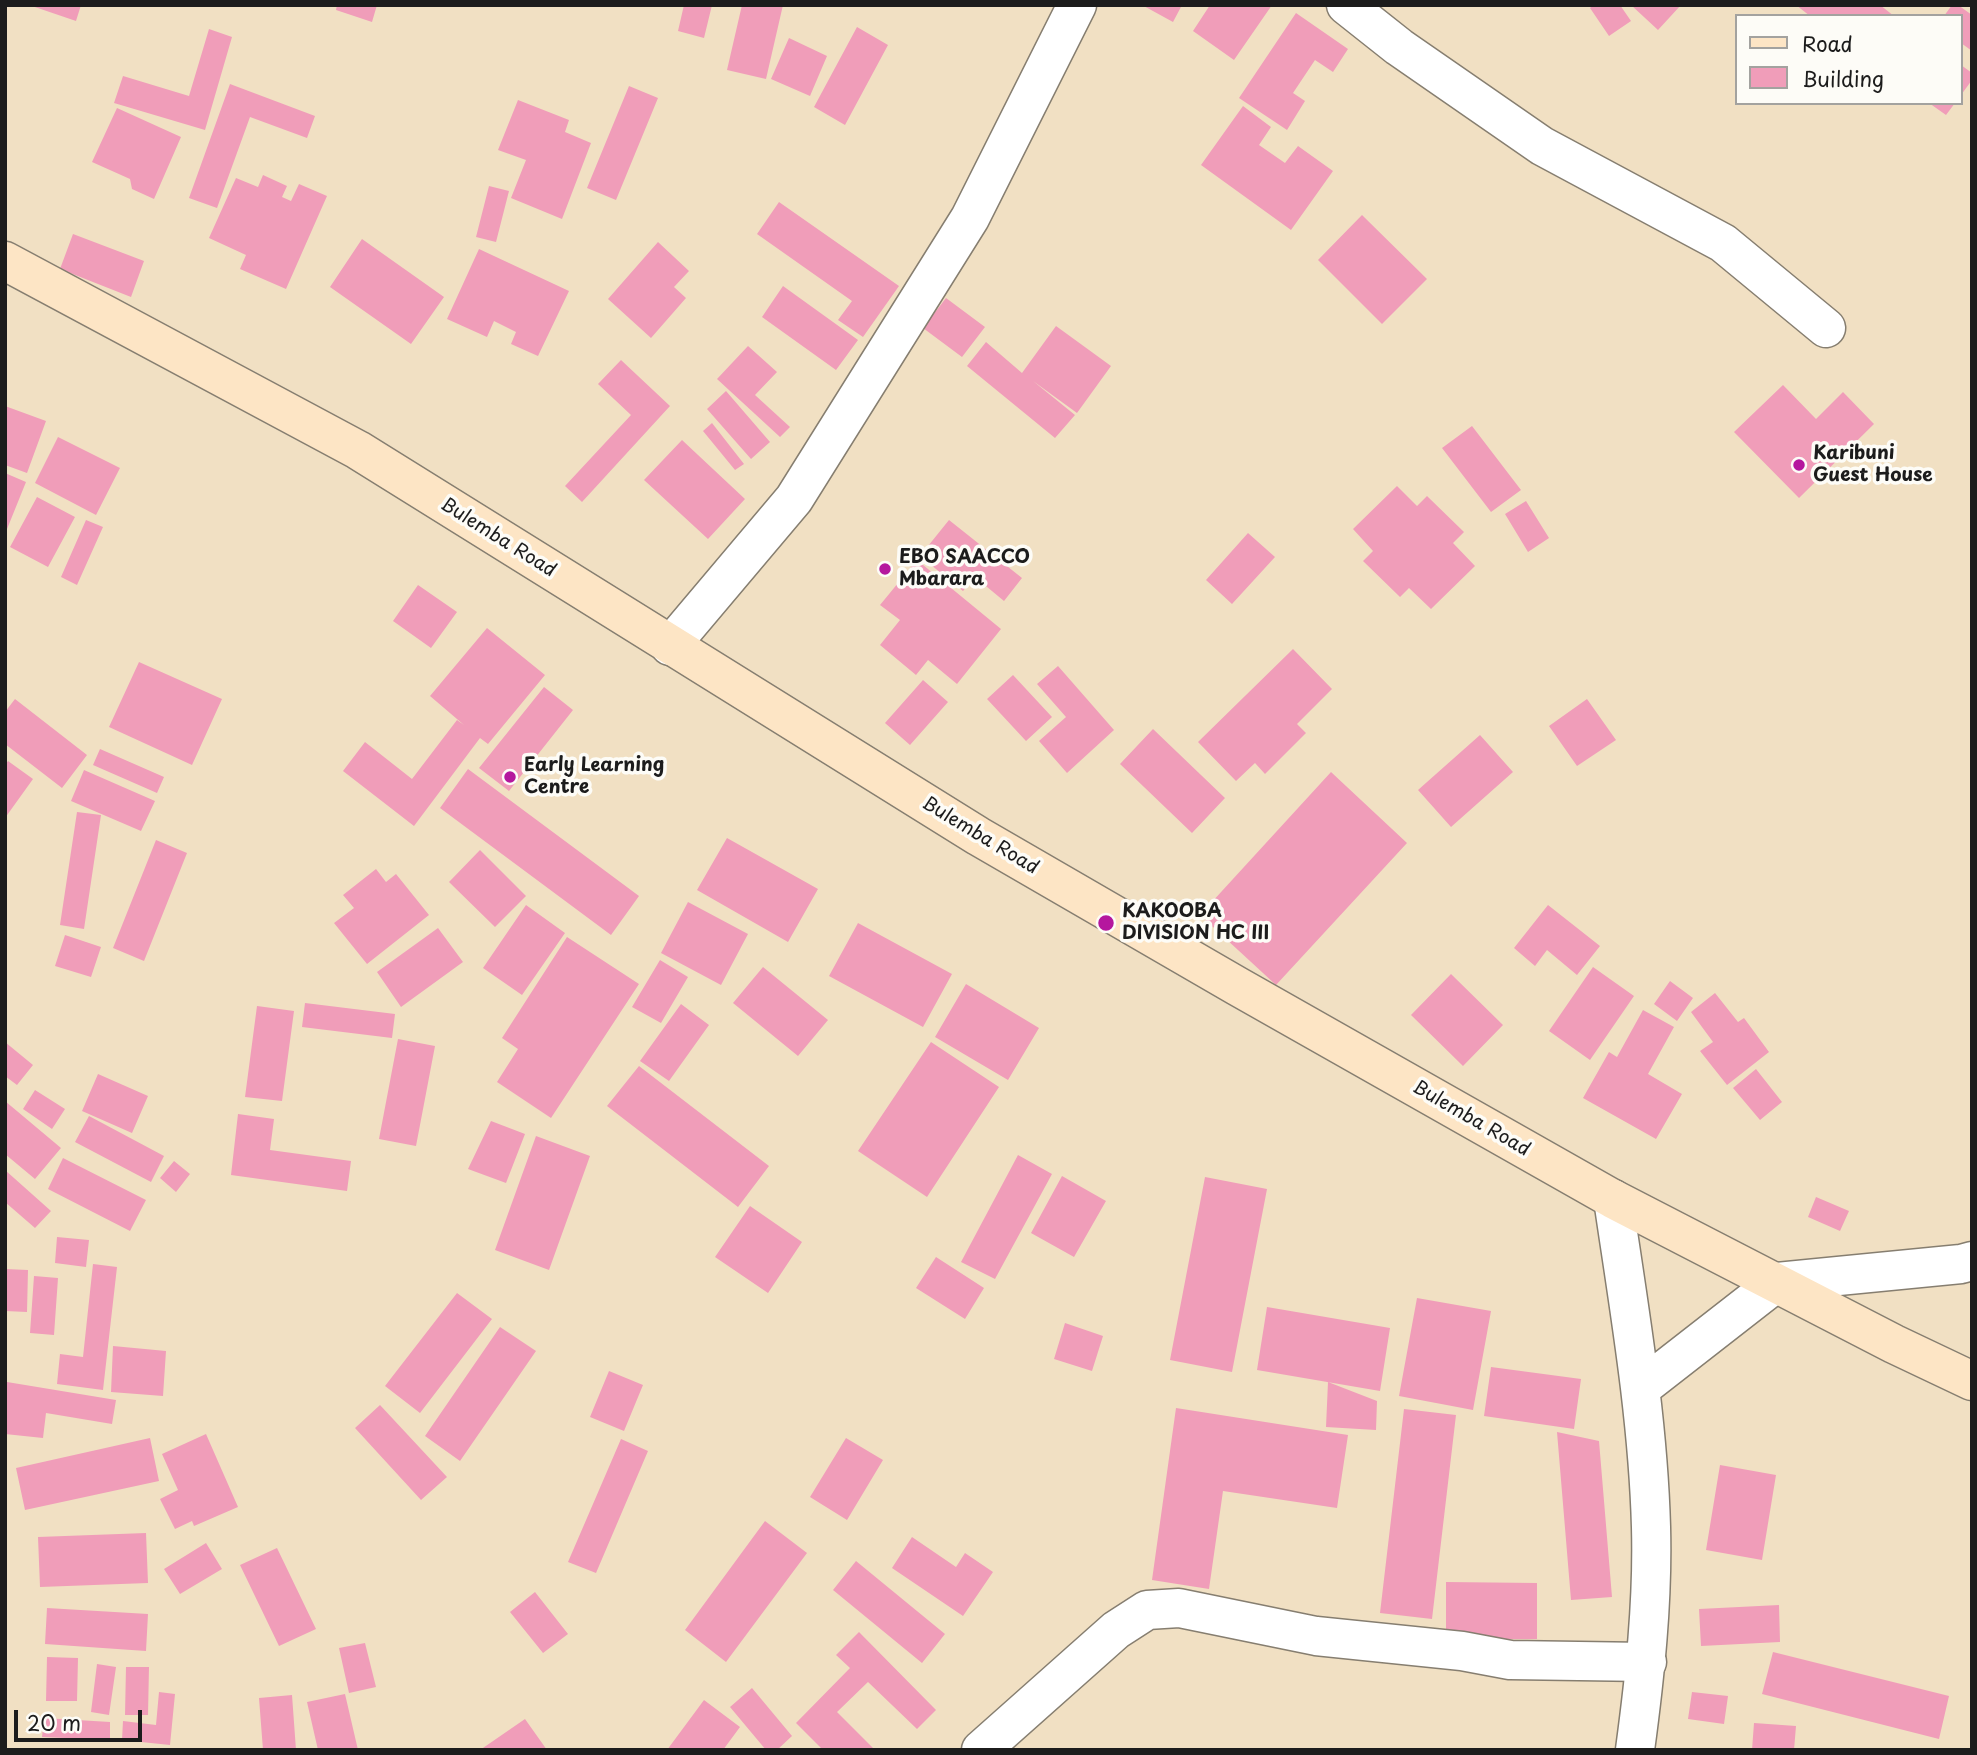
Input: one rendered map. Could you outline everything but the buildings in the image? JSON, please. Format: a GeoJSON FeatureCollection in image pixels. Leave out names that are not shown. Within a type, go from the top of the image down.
{"type":"FeatureCollection","features":[{"type":"Feature","properties":{"kind":"main road","name":"Bulemba Road"},"geometry":{"type":"LineString","coordinates":[[5,261],[358,450],[978,836],[1613,1199],[1894,1344],[1972,1381]]}},
{"type":"Feature","properties":{"kind":"street"},"geometry":{"type":"LineString","coordinates":[[670,646],[794,499],[970,218],[1077,5]]}},
{"type":"Feature","properties":{"kind":"street"},"geometry":{"type":"LineString","coordinates":[[1346,5],[1398,47],[1542,146],[1723,243],[1826,328]]}},
{"type":"Feature","properties":{"kind":"street"},"geometry":{"type":"LineString","coordinates":[[1613,1199],[1642,1388],[1651,1528],[1647,1662],[1635,1750]]}},
{"type":"Feature","properties":{"kind":"street"},"geometry":{"type":"LineString","coordinates":[[1642,1388],[1777,1282],[1972,1261]]}},
{"type":"Feature","properties":{"kind":"street"},"geometry":{"type":"LineString","coordinates":[[981,1750],[1116,1630],[1147,1610],[1179,1608],[1316,1636],[1462,1651],[1510,1660],[1647,1662]]}},
{"type":"Feature","properties":{"kind":"place","name":"Karibuni Guest House"},"geometry":{"type":"Point","coordinates":[1799,465]}},
{"type":"Feature","properties":{"kind":"place","name":"EBO SAACCO Mbarara"},"geometry":{"type":"Point","coordinates":[885,569]}},
{"type":"Feature","properties":{"kind":"place","name":"Early Learning Centre"},"geometry":{"type":"Point","coordinates":[510,777]}},
{"type":"Feature","properties":{"kind":"place","name":"KAKOOBA DIVISION HC III"},"geometry":{"type":"Point","coordinates":[1106,923]}}]}
